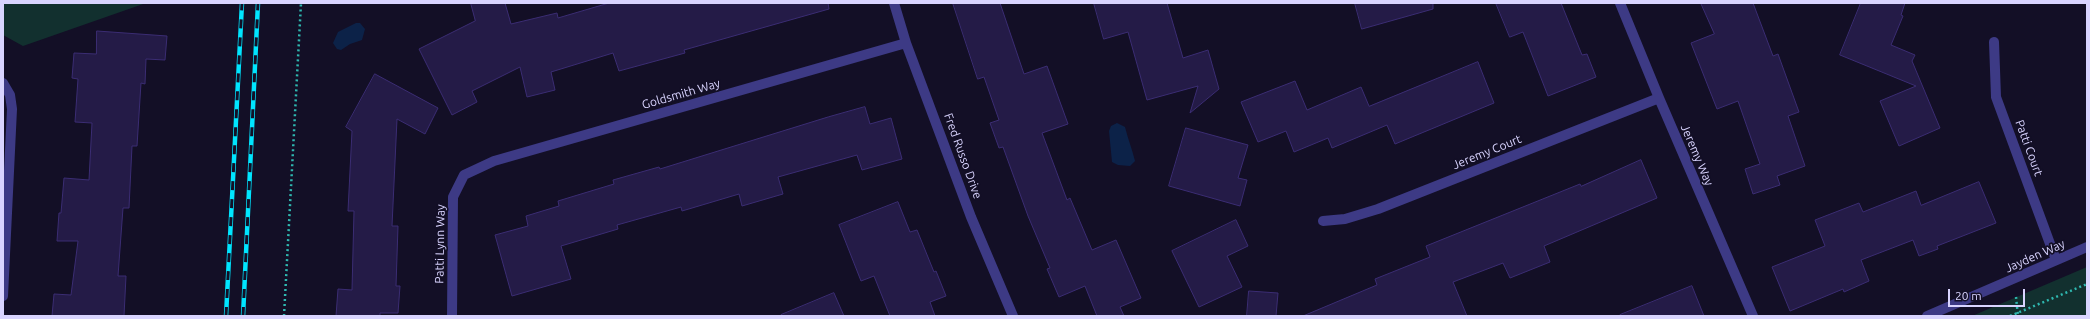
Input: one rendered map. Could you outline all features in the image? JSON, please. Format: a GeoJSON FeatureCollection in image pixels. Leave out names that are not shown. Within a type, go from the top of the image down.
{"type":"FeatureCollection","features":[{"type":"Feature","properties":{"kind":"street","name":"Fred Russo Drive"},"geometry":{"type":"LineString","coordinates":[[894,3],[906,44],[971,217],[1013,316]]}},
{"type":"Feature","properties":{"kind":"street","name":"Jeremy Way"},"geometry":{"type":"LineString","coordinates":[[1620,3],[1658,98],[1753,316]]}},
{"type":"Feature","properties":{"kind":"street","name":"Patti Court"},"geometry":{"type":"LineString","coordinates":[[1994,42],[1996,97],[2056,260]]}},
{"type":"Feature","properties":{"kind":"street","name":"Goldsmith Way"},"geometry":{"type":"LineString","coordinates":[[464,175],[494,161],[906,44]]}},
{"type":"Feature","properties":{"kind":"street"},"geometry":{"type":"LineString","coordinates":[[3,83],[10,95],[12,109],[3,296]]}},
{"type":"Feature","properties":{"kind":"street","name":"Jeremy Court"},"geometry":{"type":"LineString","coordinates":[[1323,221],[1345,219],[1378,209],[1658,98]]}},
{"type":"Feature","properties":{"kind":"street","name":"Patti Lynn Way"},"geometry":{"type":"LineString","coordinates":[[452,316],[453,197],[464,175]]}},
{"type":"Feature","properties":{"kind":"street","name":"Jayden Way"},"geometry":{"type":"LineString","coordinates":[[1926,316],[2087,246]]}},
{"type":"Feature","properties":{"kind":"path"},"geometry":{"type":"LineString","coordinates":[[284,316],[301,3]]}},
{"type":"Feature","properties":{"kind":"path"},"geometry":{"type":"LineString","coordinates":[[2010,316],[2087,284]]}},
{"type":"Feature","properties":{"kind":"green space"},"geometry":{"type":"Polygon","coordinates":[[[3,3],[146,3],[23,46],[3,35],[3,3]]]}},
{"type":"Feature","properties":{"kind":"green space"},"geometry":{"type":"Polygon","coordinates":[[[2087,267],[2087,316],[1972,316],[2087,267]]]}},
{"type":"Feature","properties":{"kind":"water"},"geometry":{"type":"Polygon","coordinates":[[[356,23],[360,23],[365,29],[362,40],[350,44],[341,50],[337,49],[333,43],[338,32],[356,23]]]}},
{"type":"Feature","properties":{"kind":"water"},"geometry":{"type":"Polygon","coordinates":[[[1117,123],[1125,127],[1135,161],[1130,166],[1118,165],[1112,162],[1109,131],[1111,126],[1117,123]]]}},
{"type":"Feature","properties":{"kind":"building"},"geometry":{"type":"Polygon","coordinates":[[[471,3],[505,3],[511,24],[557,13],[558,18],[609,3],[828,3],[829,9],[684,50],[685,53],[619,71],[613,53],[551,72],[555,90],[527,97],[520,67],[472,91],[477,102],[452,115],[419,49],[475,21],[471,3]]]}},
{"type":"Feature","properties":{"kind":"building"},"geometry":{"type":"Polygon","coordinates":[[[953,3],[1000,3],[1024,74],[1047,66],[1068,124],[1042,133],[1067,200],[1070,198],[1092,250],[1116,240],[1141,298],[1120,307],[1124,316],[1097,316],[1085,286],[1059,297],[1047,269],[1050,268],[1028,216],[1003,147],[999,148],[990,123],[999,120],[984,77],[978,79],[953,3]]]}},
{"type":"Feature","properties":{"kind":"building"},"geometry":{"type":"Polygon","coordinates":[[[1094,3],[1167,3],[1183,58],[1208,50],[1219,89],[1190,113],[1198,86],[1147,100],[1128,32],[1104,39],[1094,3]]]}},
{"type":"Feature","properties":{"kind":"building"},"geometry":{"type":"Polygon","coordinates":[[[1355,3],[1433,3],[1433,9],[1362,29],[1355,3]]]}},
{"type":"Feature","properties":{"kind":"building"},"geometry":{"type":"Polygon","coordinates":[[[1496,3],[1561,3],[1582,55],[1587,54],[1596,77],[1548,96],[1523,32],[1510,37],[1496,3]]]}},
{"type":"Feature","properties":{"kind":"building"},"geometry":{"type":"Polygon","coordinates":[[[1701,3],[1753,3],[1773,56],[1778,54],[1799,112],[1788,116],[1805,166],[1777,176],[1780,185],[1753,194],[1745,169],[1760,164],[1738,101],[1717,109],[1691,43],[1714,34],[1701,3]]]}},
{"type":"Feature","properties":{"kind":"building"},"geometry":{"type":"Polygon","coordinates":[[[1861,3],[1905,3],[1901,15],[1903,16],[1891,45],[1915,55],[1912,61],[1940,128],[1899,146],[1880,101],[1916,86],[1840,55],[1861,3]]]}},
{"type":"Feature","properties":{"kind":"building"},"geometry":{"type":"Polygon","coordinates":[[[97,31],[167,36],[165,60],[146,59],[145,84],[141,83],[137,146],[132,146],[129,208],[123,208],[118,276],[126,276],[124,316],[52,316],[54,294],[71,295],[78,241],[57,241],[64,178],[89,180],[92,123],[75,122],[78,79],[72,78],[74,53],[96,54],[97,31]]]}},
{"type":"Feature","properties":{"kind":"building"},"geometry":{"type":"Polygon","coordinates":[[[1478,62],[1494,103],[1395,144],[1387,125],[1332,148],[1328,138],[1294,152],[1286,131],[1258,142],[1241,102],[1295,81],[1307,110],[1361,87],[1369,106],[1478,62]]]}},
{"type":"Feature","properties":{"kind":"building"},"geometry":{"type":"Polygon","coordinates":[[[375,74],[438,108],[425,134],[397,119],[392,226],[398,226],[396,286],[400,286],[398,313],[380,313],[380,316],[336,316],[338,289],[352,290],[354,211],[348,211],[352,131],[346,127],[375,74]]]}},
{"type":"Feature","properties":{"kind":"building"},"geometry":{"type":"Polygon","coordinates":[[[865,107],[870,124],[891,118],[902,159],[862,170],[857,155],[778,177],[783,194],[742,206],[739,194],[682,211],[681,207],[617,225],[618,229],[561,246],[571,279],[512,296],[495,235],[528,226],[526,216],[559,206],[558,201],[614,184],[613,180],[659,167],[660,169],[865,107]]]}},
{"type":"Feature","properties":{"kind":"building"},"geometry":{"type":"Polygon","coordinates":[[[1186,128],[1248,145],[1238,178],[1247,180],[1240,206],[1169,186],[1186,128]]]}},
{"type":"Feature","properties":{"kind":"building"},"geometry":{"type":"Polygon","coordinates":[[[1641,160],[1657,198],[1544,246],[1550,262],[1510,278],[1503,263],[1453,282],[1467,316],[1303,316],[1377,285],[1375,279],[1430,257],[1426,246],[1580,184],[1581,186],[1641,160]]]}},
{"type":"Feature","properties":{"kind":"building"},"geometry":{"type":"Polygon","coordinates":[[[1979,182],[1996,223],[1937,246],[1938,249],[1919,256],[1913,240],[1861,260],[1869,281],[1844,292],[1843,289],[1790,311],[1772,267],[1825,246],[1815,220],[1859,203],[1863,212],[1916,191],[1921,205],[1979,182]]]}},
{"type":"Feature","properties":{"kind":"building"},"geometry":{"type":"Polygon","coordinates":[[[898,202],[910,232],[917,230],[934,272],[936,271],[946,296],[930,302],[935,316],[890,316],[874,276],[861,281],[839,225],[898,202]]]}},
{"type":"Feature","properties":{"kind":"building"},"geometry":{"type":"Polygon","coordinates":[[[1236,220],[1248,246],[1227,256],[1242,287],[1199,307],[1172,251],[1236,220]]]}},
{"type":"Feature","properties":{"kind":"building"},"geometry":{"type":"Polygon","coordinates":[[[1692,286],[1704,316],[1620,316],[1620,315],[1692,286]]]}},
{"type":"Feature","properties":{"kind":"building"},"geometry":{"type":"Polygon","coordinates":[[[1249,291],[1278,293],[1276,316],[1247,316],[1249,291]]]}},
{"type":"Feature","properties":{"kind":"building"},"geometry":{"type":"Polygon","coordinates":[[[834,293],[844,316],[781,316],[781,315],[834,293]]]}},
{"type":"Feature","properties":{"kind":"railway"},"geometry":{"type":"LineString","coordinates":[[226,316],[242,3]]}},
{"type":"Feature","properties":{"kind":"railway"},"geometry":{"type":"LineString","coordinates":[[243,316],[258,3]]}}]}
